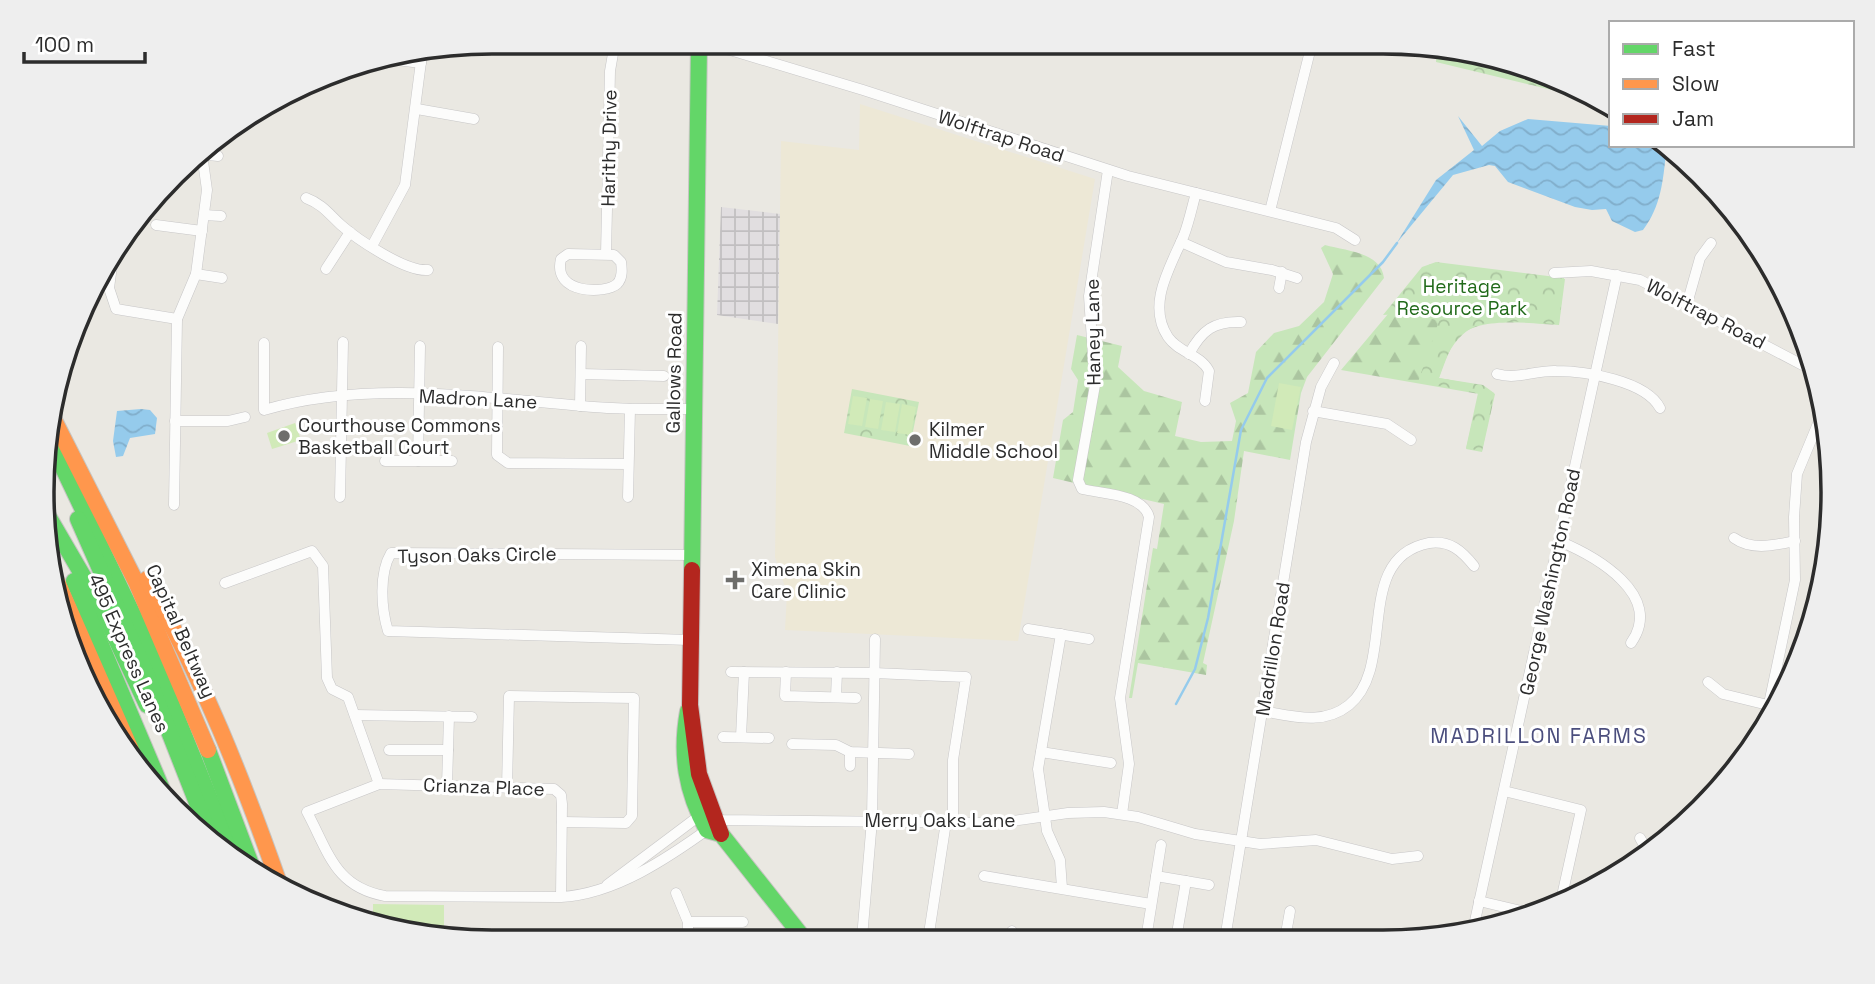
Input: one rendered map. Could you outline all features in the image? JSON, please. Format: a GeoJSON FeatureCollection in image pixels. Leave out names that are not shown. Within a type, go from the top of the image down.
{"type":"FeatureCollection","features":[{"type":"Feature","properties":{"kind":"main road","name":"Gallows Road"},"geometry":{"type":"LineString","coordinates":[[699,54],[690,705],[699,774],[712,825],[797,930]]}},
{"type":"Feature","properties":{"kind":"main road","name":"Capital Beltway"},"geometry":{"type":"LineString","coordinates":[[59,429],[118,541],[170,654],[249,856]]}},
{"type":"Feature","properties":{"kind":"main road","name":"495 Express Lanes"},"geometry":{"type":"LineString","coordinates":[[56,453],[92,522],[159,665],[226,839]]}},
{"type":"Feature","properties":{"kind":"main road"},"geometry":{"type":"LineString","coordinates":[[74,455],[172,622],[223,733],[275,872]]}},
{"type":"Feature","properties":{"kind":"main road"},"geometry":{"type":"LineString","coordinates":[[55,467],[146,673],[205,822]]}},
{"type":"Feature","properties":{"kind":"main road"},"geometry":{"type":"LineString","coordinates":[[56,530],[100,605],[126,659],[188,807]]}},
{"type":"Feature","properties":{"kind":"main road","name":"495 Express Lanes"},"geometry":{"type":"LineString","coordinates":[[57,544],[91,616],[154,770]]}},
{"type":"Feature","properties":{"kind":"main road"},"geometry":{"type":"LineString","coordinates":[[72,616],[116,716]]}},
{"type":"Feature","properties":{"kind":"street","name":"Harithy Drive"},"geometry":{"type":"LineString","coordinates":[[606,254],[610,71],[613,54]]}},
{"type":"Feature","properties":{"kind":"street","name":"Wolftrap Road"},"geometry":{"type":"LineString","coordinates":[[737,54],[863,90],[1108,170],[1340,230],[1355,240]]}},
{"type":"Feature","properties":{"kind":"street"},"geometry":{"type":"LineString","coordinates":[[1270,211],[1309,54]]}},
{"type":"Feature","properties":{"kind":"street"},"geometry":{"type":"LineString","coordinates":[[372,246],[405,185],[422,60]]}},
{"type":"Feature","properties":{"kind":"street"},"geometry":{"type":"LineString","coordinates":[[417,109],[474,119]]}},
{"type":"Feature","properties":{"kind":"street"},"geometry":{"type":"LineString","coordinates":[[213,155],[218,156]]}},
{"type":"Feature","properties":{"kind":"street"},"geometry":{"type":"LineString","coordinates":[[174,505],[177,319],[196,274],[207,190],[203,163]]}},
{"type":"Feature","properties":{"kind":"street","name":"Haney Lane"},"geometry":{"type":"LineString","coordinates":[[1108,170],[1089,296],[1095,386],[1077,480],[1082,489],[1139,502],[1147,508],[1148,527],[1120,698],[1129,764],[1122,814]]}},
{"type":"Feature","properties":{"kind":"street"},"geometry":{"type":"LineString","coordinates":[[1196,193],[1181,242],[1166,271],[1160,309],[1166,334],[1189,354],[1202,361],[1209,371],[1205,401]]}},
{"type":"Feature","properties":{"kind":"street"},"geometry":{"type":"LineString","coordinates":[[306,198],[324,207],[350,232],[408,268],[428,270]]}},
{"type":"Feature","properties":{"kind":"street"},"geometry":{"type":"LineString","coordinates":[[204,215],[221,216]]}},
{"type":"Feature","properties":{"kind":"street"},"geometry":{"type":"LineString","coordinates":[[156,225],[202,231]]}},
{"type":"Feature","properties":{"kind":"street"},"geometry":{"type":"LineString","coordinates":[[326,269],[350,232]]}},
{"type":"Feature","properties":{"kind":"street"},"geometry":{"type":"LineString","coordinates":[[1181,242],[1226,262],[1282,272],[1297,278]]}},
{"type":"Feature","properties":{"kind":"street"},"geometry":{"type":"LineString","coordinates":[[1687,304],[1700,258],[1711,243]]}},
{"type":"Feature","properties":{"kind":"street"},"geometry":{"type":"LineString","coordinates":[[568,254],[606,254],[614,255],[621,262],[622,275],[618,283],[608,288],[569,286],[561,279],[561,259],[568,254]]}},
{"type":"Feature","properties":{"kind":"street","name":"Wolftrap Road"},"geometry":{"type":"LineString","coordinates":[[1554,273],[1581,270],[1640,280],[1802,365]]}},
{"type":"Feature","properties":{"kind":"street"},"geometry":{"type":"LineString","coordinates":[[1279,288],[1282,272]]}},
{"type":"Feature","properties":{"kind":"street"},"geometry":{"type":"LineString","coordinates":[[196,274],[222,278]]}},
{"type":"Feature","properties":{"kind":"street","name":"George Washington Road"},"geometry":{"type":"LineString","coordinates":[[1475,919],[1617,275]]}},
{"type":"Feature","properties":{"kind":"street"},"geometry":{"type":"LineString","coordinates":[[110,278],[109,288],[116,309],[177,319]]}},
{"type":"Feature","properties":{"kind":"street"},"geometry":{"type":"LineString","coordinates":[[1189,354],[1208,328],[1226,321],[1241,322]]}},
{"type":"Feature","properties":{"kind":"street"},"geometry":{"type":"LineString","coordinates":[[340,497],[343,342]]}},
{"type":"Feature","properties":{"kind":"street","name":"Madron Lane"},"geometry":{"type":"LineString","coordinates":[[264,343],[264,410],[302,399],[342,395],[497,397],[630,410],[694,409]]}},
{"type":"Feature","properties":{"kind":"street"},"geometry":{"type":"LineString","coordinates":[[418,461],[420,346]]}},
{"type":"Feature","properties":{"kind":"street"},"geometry":{"type":"LineString","coordinates":[[580,346],[580,406]]}},
{"type":"Feature","properties":{"kind":"street"},"geometry":{"type":"LineString","coordinates":[[498,347],[497,454],[508,463],[628,464]]}},
{"type":"Feature","properties":{"kind":"street","name":"Madrillon Road"},"geometry":{"type":"LineString","coordinates":[[1226,930],[1313,411],[1321,387],[1334,363]]}},
{"type":"Feature","properties":{"kind":"street"},"geometry":{"type":"LineString","coordinates":[[1497,374],[1515,376],[1556,370],[1595,376],[1642,389],[1655,399],[1660,408]]}},
{"type":"Feature","properties":{"kind":"street"},"geometry":{"type":"LineString","coordinates":[[581,374],[664,376]]}},
{"type":"Feature","properties":{"kind":"street"},"geometry":{"type":"LineString","coordinates":[[628,497],[630,410]]}},
{"type":"Feature","properties":{"kind":"street"},"geometry":{"type":"LineString","coordinates":[[1313,411],[1387,424],[1411,440]]}},
{"type":"Feature","properties":{"kind":"street"},"geometry":{"type":"LineString","coordinates":[[175,421],[228,421],[245,416]]}},
{"type":"Feature","properties":{"kind":"street"},"geometry":{"type":"LineString","coordinates":[[1776,686],[1796,580],[1797,474],[1816,429]]}},
{"type":"Feature","properties":{"kind":"street"},"geometry":{"type":"LineString","coordinates":[[385,461],[452,461]]}},
{"type":"Feature","properties":{"kind":"street"},"geometry":{"type":"LineString","coordinates":[[1734,538],[1742,544],[1755,546],[1795,541]]}},
{"type":"Feature","properties":{"kind":"street"},"geometry":{"type":"LineString","coordinates":[[1559,541],[1591,555],[1624,582],[1640,615],[1639,628],[1631,643]]}},
{"type":"Feature","properties":{"kind":"street"},"geometry":{"type":"LineString","coordinates":[[1262,711],[1320,718],[1341,711],[1351,703],[1369,674],[1384,584],[1394,566],[1408,552],[1426,544],[1447,543],[1458,549],[1474,565]]}},
{"type":"Feature","properties":{"kind":"street"},"geometry":{"type":"LineString","coordinates":[[225,583],[312,551],[323,566],[327,678],[332,689],[348,697],[379,784]]}},
{"type":"Feature","properties":{"kind":"street","name":"Tyson Oaks Circle"},"geometry":{"type":"LineString","coordinates":[[690,640],[388,631],[384,617],[384,565],[391,553],[692,555]]}},
{"type":"Feature","properties":{"kind":"street"},"geometry":{"type":"LineString","coordinates":[[1028,629],[1089,639]]}},
{"type":"Feature","properties":{"kind":"street"},"geometry":{"type":"LineString","coordinates":[[1061,634],[1038,781],[1049,841],[1057,849],[1060,860],[1062,888]]}},
{"type":"Feature","properties":{"kind":"street"},"geometry":{"type":"LineString","coordinates":[[863,930],[872,820],[875,639]]}},
{"type":"Feature","properties":{"kind":"street"},"geometry":{"type":"LineString","coordinates":[[731,672],[837,672],[966,677],[953,760],[949,822],[930,930]]}},
{"type":"Feature","properties":{"kind":"street"},"geometry":{"type":"LineString","coordinates":[[741,737],[744,672]]}},
{"type":"Feature","properties":{"kind":"street"},"geometry":{"type":"LineString","coordinates":[[786,672],[785,696],[856,698]]}},
{"type":"Feature","properties":{"kind":"street"},"geometry":{"type":"LineString","coordinates":[[836,697],[837,672]]}},
{"type":"Feature","properties":{"kind":"street"},"geometry":{"type":"LineString","coordinates":[[1708,682],[1723,694],[1765,705]]}},
{"type":"Feature","properties":{"kind":"street"},"geometry":{"type":"LineString","coordinates":[[508,788],[509,696],[634,698],[632,816],[626,823],[562,822]]}},
{"type":"Feature","properties":{"kind":"street"},"geometry":{"type":"LineString","coordinates":[[355,715],[472,717]]}},
{"type":"Feature","properties":{"kind":"street"},"geometry":{"type":"LineString","coordinates":[[447,786],[449,716]]}},
{"type":"Feature","properties":{"kind":"street"},"geometry":{"type":"LineString","coordinates":[[723,737],[769,738]]}},
{"type":"Feature","properties":{"kind":"street"},"geometry":{"type":"LineString","coordinates":[[792,744],[836,744],[850,752],[909,754]]}},
{"type":"Feature","properties":{"kind":"street"},"geometry":{"type":"LineString","coordinates":[[389,750],[448,750]]}},
{"type":"Feature","properties":{"kind":"street"},"geometry":{"type":"LineString","coordinates":[[850,752],[850,766]]}},
{"type":"Feature","properties":{"kind":"street"},"geometry":{"type":"LineString","coordinates":[[1041,752],[1111,763]]}},
{"type":"Feature","properties":{"kind":"street","name":"Crianza Place"},"geometry":{"type":"LineString","coordinates":[[379,784],[447,786],[508,788],[557,792],[561,795],[561,898],[385,896],[362,892],[349,883],[336,867],[307,812],[379,784]]}},
{"type":"Feature","properties":{"kind":"street"},"geometry":{"type":"LineString","coordinates":[[1504,791],[1581,810],[1563,891]]}},
{"type":"Feature","properties":{"kind":"street","name":"Merry Oaks Lane"},"geometry":{"type":"LineString","coordinates":[[712,825],[872,820],[1013,823],[1082,812],[1122,814],[1195,834],[1241,841],[1275,844],[1316,840],[1392,859],[1418,856]]}},
{"type":"Feature","properties":{"kind":"street"},"geometry":{"type":"LineString","coordinates":[[607,885],[712,825]]}},
{"type":"Feature","properties":{"kind":"street"},"geometry":{"type":"LineString","coordinates":[[561,898],[575,897],[633,877],[712,825]]}},
{"type":"Feature","properties":{"kind":"street"},"geometry":{"type":"LineString","coordinates":[[1640,838],[1643,843]]}},
{"type":"Feature","properties":{"kind":"street"},"geometry":{"type":"LineString","coordinates":[[1147,930],[1161,845]]}},
{"type":"Feature","properties":{"kind":"street"},"geometry":{"type":"LineString","coordinates":[[984,876],[1151,904]]}},
{"type":"Feature","properties":{"kind":"street"},"geometry":{"type":"LineString","coordinates":[[1156,877],[1209,885]]}},
{"type":"Feature","properties":{"kind":"street"},"geometry":{"type":"LineString","coordinates":[[1177,930],[1186,881]]}},
{"type":"Feature","properties":{"kind":"street"},"geometry":{"type":"LineString","coordinates":[[676,894],[688,922],[688,930]]}},
{"type":"Feature","properties":{"kind":"street"},"geometry":{"type":"LineString","coordinates":[[1479,901],[1515,910]]}},
{"type":"Feature","properties":{"kind":"street"},"geometry":{"type":"LineString","coordinates":[[1287,930],[1290,911]]}},
{"type":"Feature","properties":{"kind":"street"},"geometry":{"type":"LineString","coordinates":[[688,922],[743,922]]}},
{"type":"Feature","properties":{"kind":"shaded area","name":"Kilmer Middle School"},"geometry":{"type":"Polygon","coordinates":[[[860,104],[1095,179],[1018,641],[785,630],[787,593],[775,557],[781,141],[859,150],[860,104]]]}},
{"type":"Feature","properties":{"kind":"shaded area"},"geometry":{"type":"Polygon","coordinates":[[[721,207],[780,214],[778,324],[717,315],[721,207]]]}},
{"type":"Feature","properties":{"kind":"green space"},"geometry":{"type":"Polygon","coordinates":[[[1436,58],[1440,58],[1496,69],[1561,92],[1436,62],[1436,58]]]}},
{"type":"Feature","properties":{"kind":"green space"},"geometry":{"type":"Polygon","coordinates":[[[1325,245],[1370,258],[1381,269],[1384,278],[1307,377],[1301,393],[1290,460],[1244,451],[1234,521],[1203,663],[1207,665],[1206,675],[1138,663],[1132,698],[1129,698],[1153,548],[1157,549],[1164,504],[1053,478],[1063,420],[1073,412],[1078,380],[1071,369],[1077,335],[1122,346],[1118,367],[1144,391],[1182,402],[1175,436],[1201,442],[1232,441],[1236,421],[1230,403],[1248,393],[1256,352],[1274,333],[1299,326],[1324,302],[1333,274],[1321,248],[1325,245]]]}},
{"type":"Feature","properties":{"kind":"green space","name":"Heritage Resource Park"},"geometry":{"type":"Polygon","coordinates":[[[1436,262],[1564,278],[1559,324],[1500,321],[1484,324],[1470,329],[1458,339],[1448,355],[1439,378],[1483,385],[1494,393],[1482,451],[1466,448],[1478,393],[1418,382],[1439,321],[1413,313],[1383,315],[1422,267],[1436,262]]]}},
{"type":"Feature","properties":{"kind":"green space","name":"Heritage Resource Park"},"geometry":{"type":"Polygon","coordinates":[[[1430,264],[1565,279],[1559,325],[1506,322],[1478,326],[1457,338],[1452,347],[1439,378],[1483,386],[1495,394],[1482,452],[1466,449],[1479,394],[1341,370],[1430,264]]]}},
{"type":"Feature","properties":{"kind":"green space"},"geometry":{"type":"Polygon","coordinates":[[[1279,383],[1301,387],[1292,430],[1271,426],[1279,383]]]}},
{"type":"Feature","properties":{"kind":"green space"},"geometry":{"type":"Polygon","coordinates":[[[852,389],[919,402],[910,446],[844,433],[852,389]]]}},
{"type":"Feature","properties":{"kind":"green space"},"geometry":{"type":"Polygon","coordinates":[[[853,396],[867,398],[862,426],[848,424],[853,396]]]}},
{"type":"Feature","properties":{"kind":"green space"},"geometry":{"type":"Polygon","coordinates":[[[870,399],[883,401],[878,429],[865,427],[870,399]]]}},
{"type":"Feature","properties":{"kind":"green space"},"geometry":{"type":"Polygon","coordinates":[[[886,402],[900,404],[895,432],[881,430],[886,402]]]}},
{"type":"Feature","properties":{"kind":"green space"},"geometry":{"type":"Polygon","coordinates":[[[902,404],[916,407],[911,435],[897,433],[902,404]]]}},
{"type":"Feature","properties":{"kind":"green space","name":"Courthouse Commons Basketball Court"},"geometry":{"type":"Polygon","coordinates":[[[295,423],[301,440],[272,449],[267,433],[295,423]]]}},
{"type":"Feature","properties":{"kind":"green space"},"geometry":{"type":"Polygon","coordinates":[[[373,904],[444,905],[444,927],[407,921],[373,913],[373,904]]]}},
{"type":"Feature","properties":{"kind":"water"},"geometry":{"type":"Polygon","coordinates":[[[1458,116],[1482,146],[1500,131],[1528,119],[1609,126],[1609,147],[1652,147],[1666,158],[1660,193],[1654,212],[1643,230],[1635,232],[1612,221],[1606,209],[1575,207],[1508,182],[1495,166],[1489,165],[1453,175],[1396,244],[1436,180],[1474,150],[1458,116]]]}},
{"type":"Feature","properties":{"kind":"water"},"geometry":{"type":"Polygon","coordinates":[[[150,410],[157,418],[155,434],[130,438],[123,456],[116,457],[113,441],[117,411],[150,410]]]}},
{"type":"Feature","properties":{"kind":"waterway"},"geometry":{"type":"LineString","coordinates":[[1176,704],[1195,669],[1208,618],[1241,430],[1267,378],[1383,262],[1397,243]]}},
{"type":"Feature","properties":{"kind":"traffic: fast"},"geometry":{"type":"LineString","coordinates":[[692,570],[699,54]]}},
{"type":"Feature","properties":{"kind":"traffic: fast"},"geometry":{"type":"LineString","coordinates":[[56,453],[148,646],[226,839]]}},
{"type":"Feature","properties":{"kind":"traffic: fast"},"geometry":{"type":"LineString","coordinates":[[78,519],[146,673],[205,822]]}},
{"type":"Feature","properties":{"kind":"traffic: fast"},"geometry":{"type":"LineString","coordinates":[[56,530],[100,605],[147,705]]}},
{"type":"Feature","properties":{"kind":"traffic: fast"},"geometry":{"type":"LineString","coordinates":[[74,581],[153,769]]}},
{"type":"Feature","properties":{"kind":"traffic: fast"},"geometry":{"type":"LineString","coordinates":[[688,711],[685,743],[687,772],[694,801],[707,830],[721,834],[797,930]]}},
{"type":"Feature","properties":{"kind":"traffic: fast"},"geometry":{"type":"LineString","coordinates":[[208,750],[247,855]]}},
{"type":"Feature","properties":{"kind":"traffic: slow"},"geometry":{"type":"LineString","coordinates":[[59,430],[137,584],[208,750]]}},
{"type":"Feature","properties":{"kind":"traffic: slow"},"geometry":{"type":"LineString","coordinates":[[147,579],[186,653],[220,730],[275,872]]}},
{"type":"Feature","properties":{"kind":"traffic: slow"},"geometry":{"type":"LineString","coordinates":[[72,616],[116,716]]}},
{"type":"Feature","properties":{"kind":"traffic: jam"},"geometry":{"type":"LineString","coordinates":[[692,570],[690,705],[699,774],[721,834]]}},
{"type":"Feature","properties":{"kind":"place","name":"Courthouse Commons Basketball Court"},"geometry":{"type":"Point","coordinates":[284,436]}},
{"type":"Feature","properties":{"kind":"place","name":"Kilmer Middle School"},"geometry":{"type":"Point","coordinates":[915,440]}},
{"type":"Feature","properties":{"kind":"place","name":"Ximena Skin Care Clinic"},"geometry":{"type":"Point","coordinates":[735,580]}},
{"type":"Feature","properties":{"kind":"district","name":"MADRILLON FARMS"},"geometry":{"type":"Point","coordinates":[1539,735]}}]}
